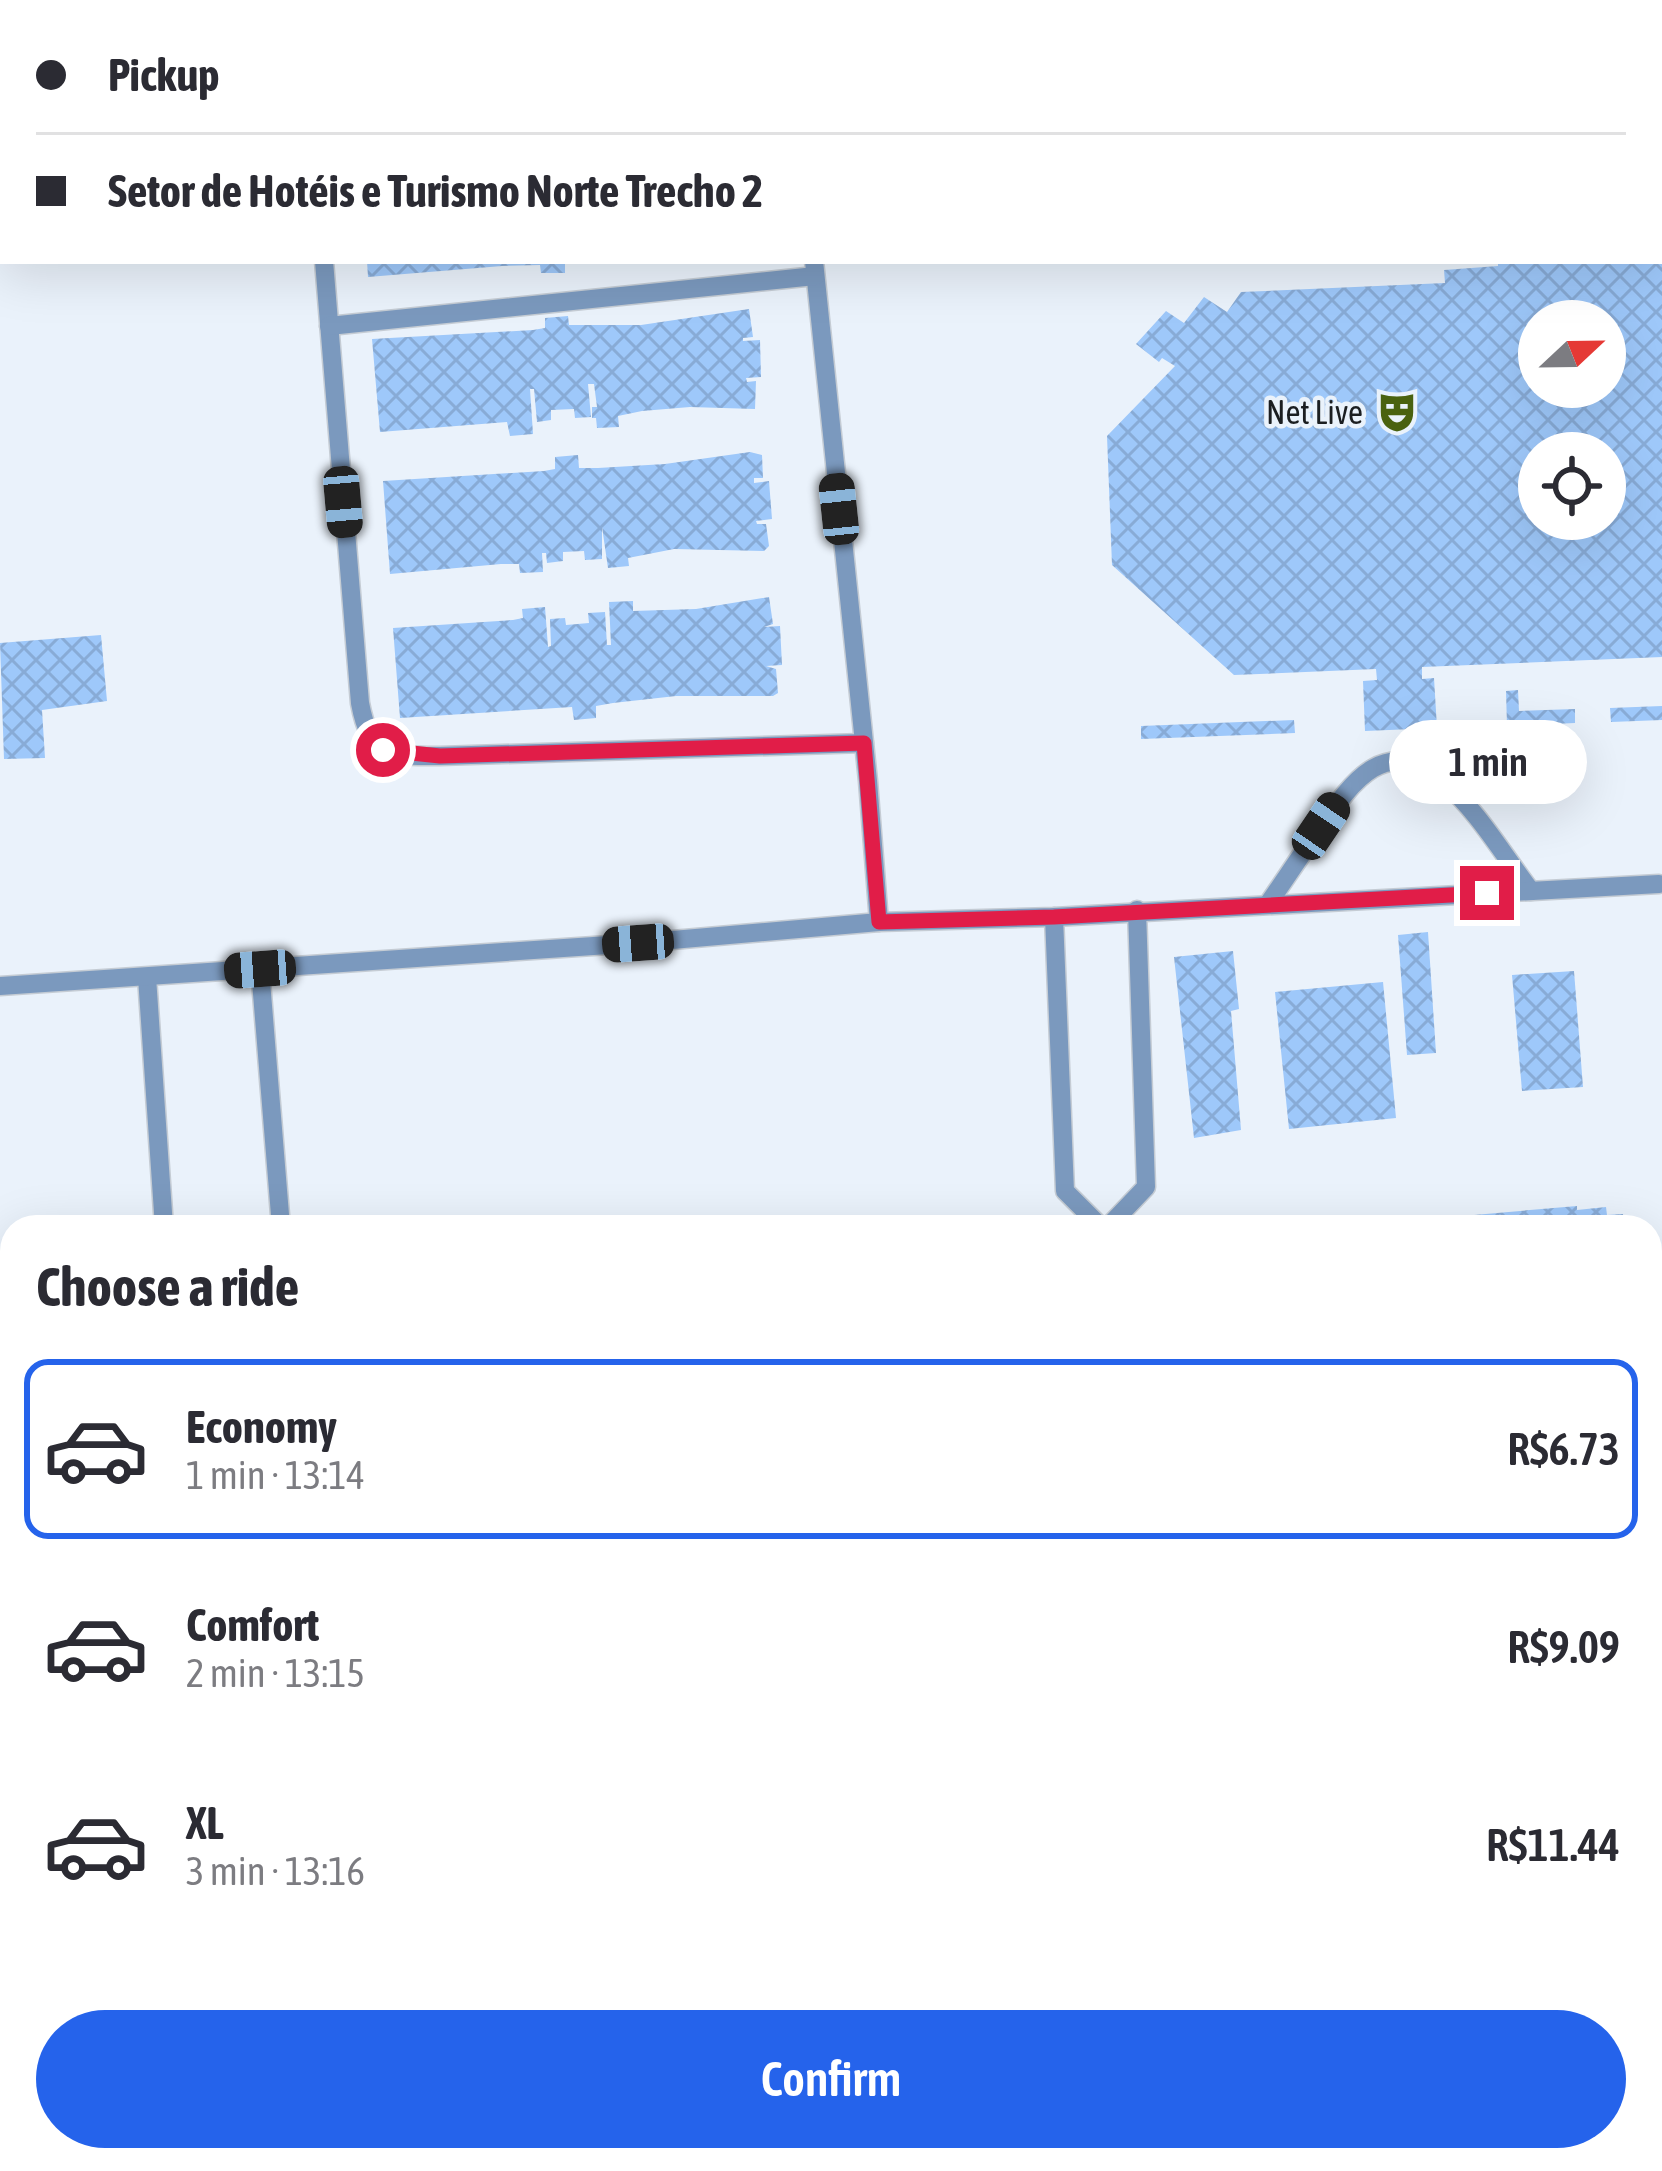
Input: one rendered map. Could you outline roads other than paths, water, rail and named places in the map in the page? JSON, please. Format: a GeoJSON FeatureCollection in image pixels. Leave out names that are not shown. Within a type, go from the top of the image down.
{"type":"FeatureCollection","features":[{"type":"Feature","properties":{"kind":"lane"},"geometry":{"type":"LineString","coordinates":[[324,264],[360,703],[366,728],[377,746],[394,754],[440,756],[864,743]]}},
{"type":"Feature","properties":{"kind":"lane"},"geometry":{"type":"LineString","coordinates":[[329,326],[814,268],[879,922]]}},
{"type":"Feature","properties":{"kind":"lane"},"geometry":{"type":"LineString","coordinates":[[1268,904],[1348,788],[1374,766],[1402,761],[1422,767],[1447,784],[1531,890]]}},
{"type":"Feature","properties":{"kind":"lane"},"geometry":{"type":"LineString","coordinates":[[0,986],[879,922],[1659,884]]}},
{"type":"Feature","properties":{"kind":"lane"},"geometry":{"type":"LineString","coordinates":[[1117,1215],[1146,1187],[1137,910]]}},
{"type":"Feature","properties":{"kind":"lane"},"geometry":{"type":"LineString","coordinates":[[1054,917],[1065,1191],[1091,1215]]}},
{"type":"Feature","properties":{"kind":"lane"},"geometry":{"type":"LineString","coordinates":[[260,969],[280,1215]]}},
{"type":"Feature","properties":{"kind":"lane"},"geometry":{"type":"LineString","coordinates":[[147,977],[163,1215]]}},
{"type":"Feature","properties":{"kind":"place","name":"Net Live"},"geometry":{"type":"Point","coordinates":[1397,412]}}]}
